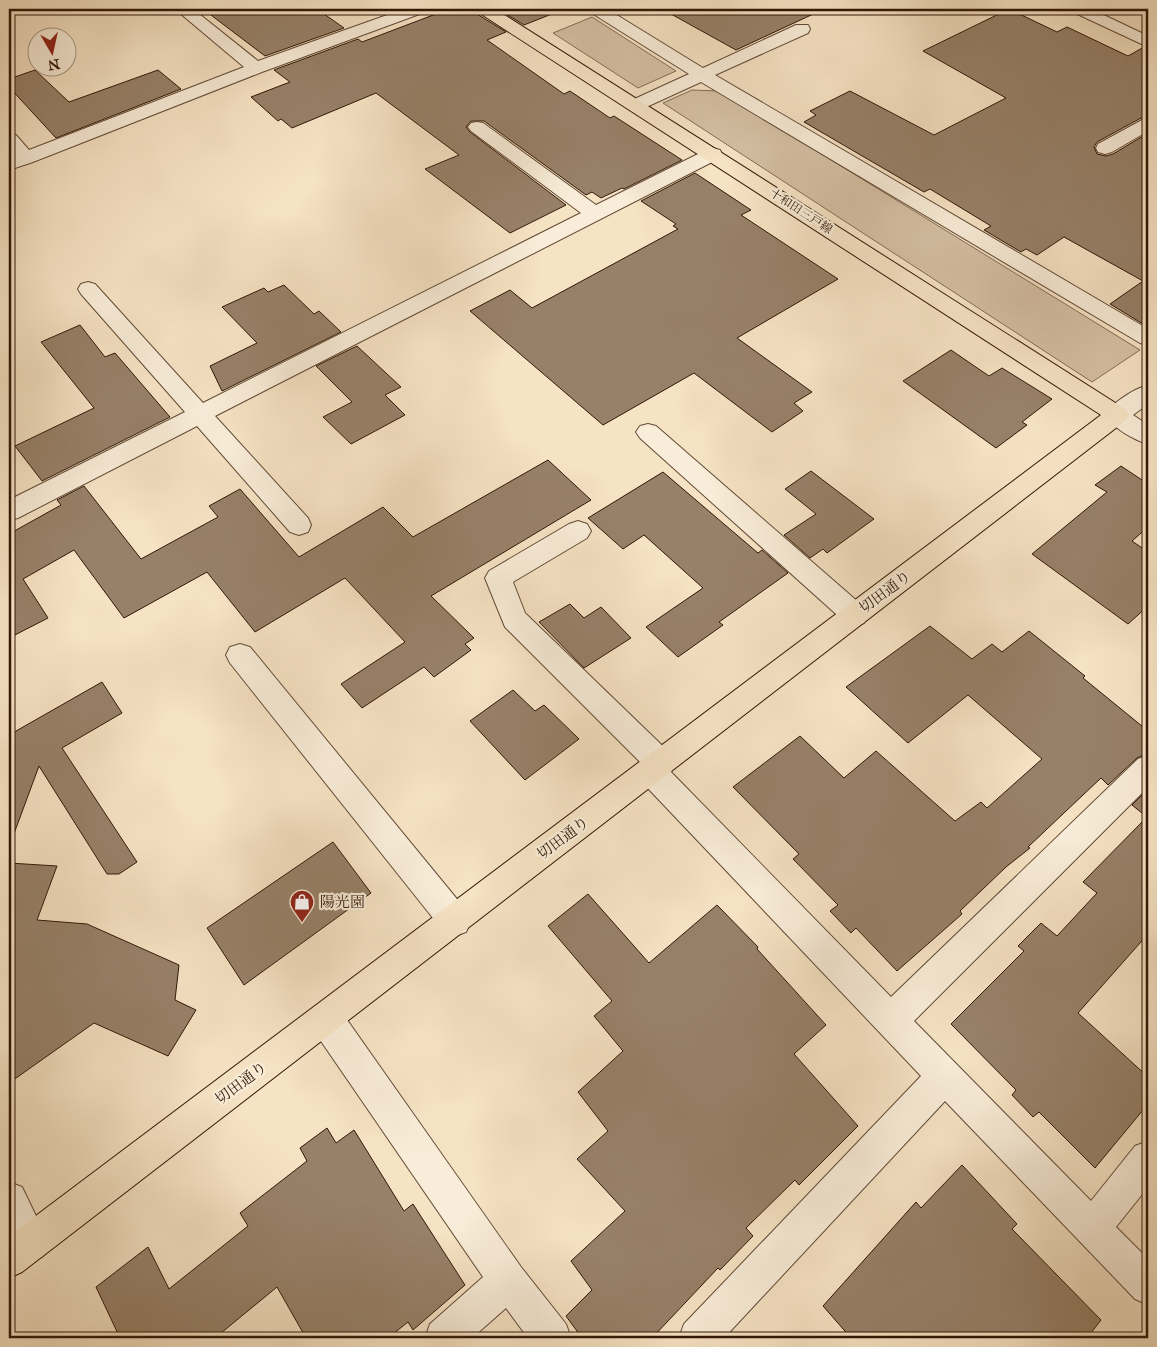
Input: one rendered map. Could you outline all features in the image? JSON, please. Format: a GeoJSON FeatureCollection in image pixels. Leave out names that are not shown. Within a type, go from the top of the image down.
{"type":"FeatureCollection","features":[{"type":"Feature","properties":{"kind":"main road","name":"十和田三戸線"},"geometry":{"type":"LineString","coordinates":[[484,9],[713,154],[1117,415]]}},
{"type":"Feature","properties":{"kind":"main road","name":"切田通り"},"geometry":{"type":"LineString","coordinates":[[19,1251],[455,921],[1117,415]]}},
{"type":"Feature","properties":{"kind":"street"},"geometry":{"type":"LineString","coordinates":[[183,9],[256,68]]}},
{"type":"Feature","properties":{"kind":"street"},"geometry":{"type":"LineString","coordinates":[[9,164],[256,68],[419,9]]}},
{"type":"Feature","properties":{"kind":"street"},"geometry":{"type":"LineString","coordinates":[[596,9],[701,74],[1148,338]]}},
{"type":"Feature","properties":{"kind":"street"},"geometry":{"type":"LineString","coordinates":[[1079,9],[1148,42]]}},
{"type":"Feature","properties":{"kind":"street"},"geometry":{"type":"LineString","coordinates":[[636,105],[802,29]]}},
{"type":"Feature","properties":{"kind":"street"},"geometry":{"type":"LineString","coordinates":[[1105,148],[1148,124]]}},
{"type":"Feature","properties":{"kind":"street"},"geometry":{"type":"LineString","coordinates":[[477,126],[594,213]]}},
{"type":"Feature","properties":{"kind":"street"},"geometry":{"type":"LineString","coordinates":[[9,139],[26,158]]}},
{"type":"Feature","properties":{"kind":"street"},"geometry":{"type":"LineString","coordinates":[[9,511],[713,154]]}},
{"type":"Feature","properties":{"kind":"street"},"geometry":{"type":"LineString","coordinates":[[88,289],[299,524]]}},
{"type":"Feature","properties":{"kind":"street"},"geometry":{"type":"LineString","coordinates":[[1148,392],[1117,415],[1148,436]]}},
{"type":"Feature","properties":{"kind":"street"},"geometry":{"type":"LineString","coordinates":[[648,432],[855,615]]}},
{"type":"Feature","properties":{"kind":"street"},"geometry":{"type":"LineString","coordinates":[[578,531],[498,578],[514,619],[656,767],[891,1020],[1148,1286]]}},
{"type":"Feature","properties":{"kind":"street"},"geometry":{"type":"LineString","coordinates":[[240,655],[455,921]]}},
{"type":"Feature","properties":{"kind":"street"},"geometry":{"type":"LineString","coordinates":[[891,1020],[1148,768]]}},
{"type":"Feature","properties":{"kind":"street"},"geometry":{"type":"LineString","coordinates":[[326,1019],[508,1280],[552,1338]]}},
{"type":"Feature","properties":{"kind":"street"},"geometry":{"type":"LineString","coordinates":[[698,1338],[945,1076]]}},
{"type":"Feature","properties":{"kind":"street"},"geometry":{"type":"LineString","coordinates":[[1092,1228],[1148,1159]]}},
{"type":"Feature","properties":{"kind":"street"},"geometry":{"type":"LineString","coordinates":[[9,1200],[19,1251]]}},
{"type":"Feature","properties":{"kind":"street"},"geometry":{"type":"LineString","coordinates":[[444,1338],[508,1280]]}},
{"type":"Feature","properties":{"kind":"shaded area"},"geometry":{"type":"Polygon","coordinates":[[[592,17],[676,71],[638,88],[553,33],[592,17]]]}},
{"type":"Feature","properties":{"kind":"shaded area"},"geometry":{"type":"Polygon","coordinates":[[[692,90],[719,91],[1140,350],[1092,382],[663,103],[692,90]]]}},
{"type":"Feature","properties":{"kind":"building"},"geometry":{"type":"Polygon","coordinates":[[[203,9],[317,9],[344,28],[265,56],[203,9]]]}},
{"type":"Feature","properties":{"kind":"building"},"geometry":{"type":"Polygon","coordinates":[[[449,9],[474,9],[477,14],[506,32],[487,40],[564,94],[570,91],[610,118],[614,116],[682,160],[624,189],[622,188],[601,198],[592,192],[586,195],[484,121],[471,121],[466,127],[470,132],[566,205],[510,233],[425,169],[459,155],[376,93],[292,128],[281,119],[278,121],[251,97],[290,82],[274,70],[358,39],[362,42],[449,9]]]}},
{"type":"Feature","properties":{"kind":"building"},"geometry":{"type":"Polygon","coordinates":[[[498,9],[561,9],[562,10],[524,25],[498,9]]]}},
{"type":"Feature","properties":{"kind":"building"},"geometry":{"type":"Polygon","coordinates":[[[662,9],[824,9],[736,50],[662,9]]]}},
{"type":"Feature","properties":{"kind":"building"},"geometry":{"type":"Polygon","coordinates":[[[1009,9],[1057,32],[1067,27],[1128,56],[1144,47],[1148,49],[1148,117],[1141,118],[1097,142],[1094,147],[1097,154],[1106,156],[1113,154],[1148,133],[1148,327],[1110,304],[1143,281],[1064,237],[1037,255],[1026,249],[1021,252],[984,230],[991,226],[930,189],[924,192],[804,122],[816,115],[810,111],[850,91],[934,135],[1006,98],[923,51],[1009,9]]]}},
{"type":"Feature","properties":{"kind":"building"},"geometry":{"type":"Polygon","coordinates":[[[158,70],[181,89],[56,138],[9,87],[9,79],[28,72],[28,78],[44,78],[69,102],[158,70]]]}},
{"type":"Feature","properties":{"kind":"building"},"geometry":{"type":"Polygon","coordinates":[[[695,173],[751,210],[741,215],[838,279],[737,338],[812,392],[794,403],[803,411],[772,432],[694,373],[603,425],[470,311],[510,290],[532,308],[678,229],[673,226],[676,224],[641,201],[695,173]]]}},
{"type":"Feature","properties":{"kind":"building"},"geometry":{"type":"Polygon","coordinates":[[[284,285],[314,314],[319,311],[341,332],[222,391],[210,366],[257,343],[222,307],[264,288],[268,292],[284,285]]]}},
{"type":"Feature","properties":{"kind":"building"},"geometry":{"type":"Polygon","coordinates":[[[80,325],[105,357],[115,353],[170,417],[42,481],[15,446],[94,408],[41,342],[80,325]]]}},
{"type":"Feature","properties":{"kind":"building"},"geometry":{"type":"Polygon","coordinates":[[[357,346],[401,387],[385,395],[405,415],[351,444],[323,417],[352,402],[316,366],[357,346]]]}},
{"type":"Feature","properties":{"kind":"building"},"geometry":{"type":"Polygon","coordinates":[[[951,350],[989,376],[1002,368],[1052,399],[1022,422],[1027,425],[996,448],[903,381],[951,350]]]}},
{"type":"Feature","properties":{"kind":"building"},"geometry":{"type":"Polygon","coordinates":[[[548,460],[591,500],[431,596],[474,638],[465,644],[471,650],[434,677],[424,667],[362,708],[341,684],[405,642],[345,578],[255,632],[207,572],[124,618],[74,550],[23,579],[48,618],[9,638],[9,534],[61,505],[57,500],[84,486],[141,559],[218,517],[209,506],[240,489],[299,557],[383,507],[413,537],[548,460]]]}},
{"type":"Feature","properties":{"kind":"building"},"geometry":{"type":"Polygon","coordinates":[[[1121,466],[1148,484],[1148,527],[1132,541],[1148,552],[1148,606],[1128,624],[1032,554],[1107,492],[1095,485],[1121,466]]]}},
{"type":"Feature","properties":{"kind":"building"},"geometry":{"type":"Polygon","coordinates":[[[811,471],[874,519],[827,553],[823,549],[810,558],[784,535],[816,514],[785,489],[811,471]]]}},
{"type":"Feature","properties":{"kind":"building"},"geometry":{"type":"Polygon","coordinates":[[[663,472],[758,553],[762,550],[788,573],[719,622],[723,625],[678,657],[646,627],[703,588],[644,535],[623,549],[588,518],[663,472]]]}},
{"type":"Feature","properties":{"kind":"building"},"geometry":{"type":"Polygon","coordinates":[[[570,604],[584,618],[601,607],[631,638],[584,668],[539,622],[570,604]]]}},
{"type":"Feature","properties":{"kind":"building"},"geometry":{"type":"Polygon","coordinates":[[[930,626],[972,659],[992,644],[1002,652],[1029,631],[1085,676],[1083,678],[1148,731],[1148,753],[1137,758],[1108,785],[1101,778],[1028,847],[1030,848],[1006,867],[960,911],[962,914],[897,971],[856,928],[851,933],[830,911],[838,905],[793,859],[799,854],[733,787],[800,736],[844,778],[876,751],[955,821],[981,802],[987,808],[1042,759],[968,695],[908,743],[846,687],[930,626]]]}},
{"type":"Feature","properties":{"kind":"building"},"geometry":{"type":"Polygon","coordinates":[[[102,682],[122,713],[62,748],[137,862],[119,874],[107,874],[39,766],[12,839],[9,838],[9,735],[102,682]]]}},
{"type":"Feature","properties":{"kind":"building"},"geometry":{"type":"Polygon","coordinates":[[[513,690],[535,711],[544,705],[579,739],[525,780],[470,721],[513,690]]]}},
{"type":"Feature","properties":{"kind":"building"},"geometry":{"type":"Polygon","coordinates":[[[1148,789],[1148,934],[1078,1013],[1148,1077],[1148,1104],[1095,1168],[1039,1112],[1033,1117],[1012,1095],[1016,1090],[951,1024],[1024,951],[1018,946],[1041,923],[1057,936],[1097,893],[1083,882],[1147,817],[1132,805],[1148,789]]]}},
{"type":"Feature","properties":{"kind":"building"},"geometry":{"type":"Polygon","coordinates":[[[333,842],[371,893],[244,985],[207,928],[333,842]]]}},
{"type":"Feature","properties":{"kind":"building"},"geometry":{"type":"Polygon","coordinates":[[[9,863],[57,866],[37,920],[87,924],[179,965],[175,1000],[196,1010],[168,1056],[94,1023],[9,1083],[9,863]]]}},
{"type":"Feature","properties":{"kind":"building"},"geometry":{"type":"Polygon","coordinates":[[[588,894],[649,963],[717,905],[758,947],[757,949],[826,1025],[794,1054],[858,1126],[799,1185],[795,1180],[746,1228],[753,1236],[720,1270],[718,1268],[652,1338],[582,1338],[566,1316],[592,1290],[571,1261],[625,1211],[577,1159],[608,1131],[578,1092],[623,1051],[594,1016],[612,1001],[548,926],[588,894]]]}},
{"type":"Feature","properties":{"kind":"building"},"geometry":{"type":"Polygon","coordinates":[[[327,1128],[336,1143],[354,1130],[404,1211],[413,1204],[465,1285],[413,1330],[408,1322],[388,1338],[306,1338],[277,1287],[215,1338],[120,1338],[96,1287],[148,1247],[169,1289],[248,1226],[240,1213],[307,1161],[300,1148],[327,1128]]]}},
{"type":"Feature","properties":{"kind":"building"},"geometry":{"type":"Polygon","coordinates":[[[962,1165],[1017,1224],[1012,1229],[1101,1320],[1087,1338],[851,1338],[823,1306],[916,1202],[921,1208],[962,1165]]]}},
{"type":"Feature","properties":{"kind":"place","name":"陽光園"},"geometry":{"type":"Point","coordinates":[302,923]}}]}
